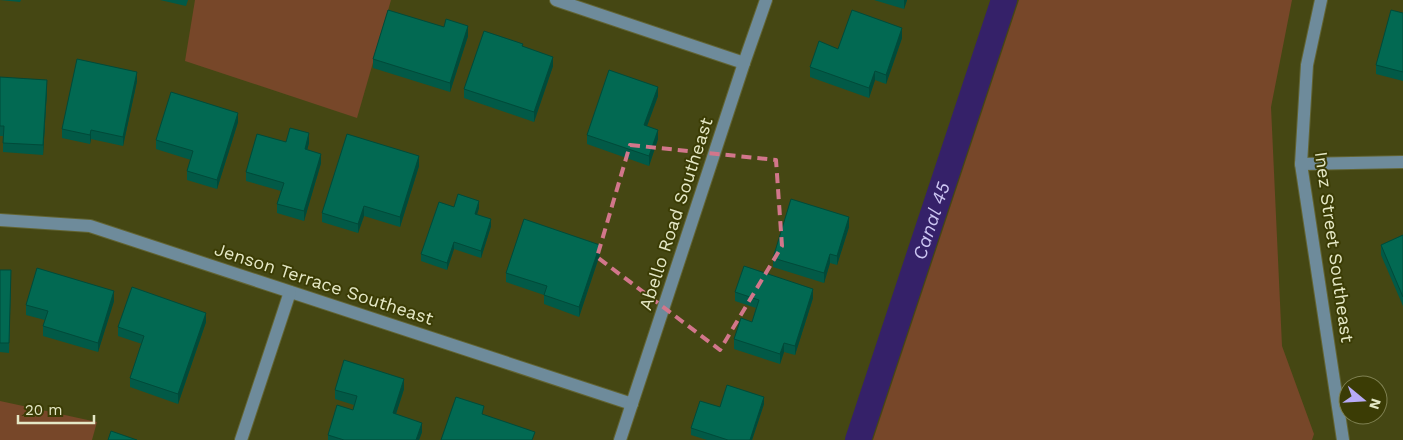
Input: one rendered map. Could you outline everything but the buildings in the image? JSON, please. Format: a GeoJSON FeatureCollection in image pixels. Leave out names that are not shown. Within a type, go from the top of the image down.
{"type":"FeatureCollection","features":[{"type":"Feature","properties":{"kind":"street"},"geometry":{"type":"LineString","coordinates":[[556,0],[744,63]]}},
{"type":"Feature","properties":{"kind":"street","name":"Abello Road Southeast"},"geometry":{"type":"LineString","coordinates":[[620,440],[766,0]]}},
{"type":"Feature","properties":{"kind":"street","name":"Inez Street Southeast"},"geometry":{"type":"LineString","coordinates":[[1321,0],[1308,65],[1301,164],[1343,440]]}},
{"type":"Feature","properties":{"kind":"street"},"geometry":{"type":"LineString","coordinates":[[1301,164],[1403,162]]}},
{"type":"Feature","properties":{"kind":"street","name":"Jenson Terrace Southeast"},"geometry":{"type":"LineString","coordinates":[[0,220],[90,226],[632,404]]}},
{"type":"Feature","properties":{"kind":"street"},"geometry":{"type":"LineString","coordinates":[[241,440],[290,292]]}},
{"type":"Feature","properties":{"kind":"highlighted area"},"geometry":{"type":"Polygon","coordinates":[[[630,145],[776,160],[782,246],[720,350],[597,257],[630,145]]]}},
{"type":"Feature","properties":{"kind":"shaded area"},"geometry":{"type":"Polygon","coordinates":[[[195,0],[391,0],[357,118],[185,61],[195,0]]]}},
{"type":"Feature","properties":{"kind":"shaded area"},"geometry":{"type":"Polygon","coordinates":[[[1019,0],[1292,0],[1271,107],[1282,346],[1314,434],[1312,440],[873,440],[1019,0]]]}},
{"type":"Feature","properties":{"kind":"shaded area"},"geometry":{"type":"Polygon","coordinates":[[[0,401],[97,422],[92,440],[0,440],[0,401]]]}},
{"type":"Feature","properties":{"kind":"waterway","name":"Canal 45"},"geometry":{"type":"LineString","coordinates":[[858,440],[1004,0]]}}]}
